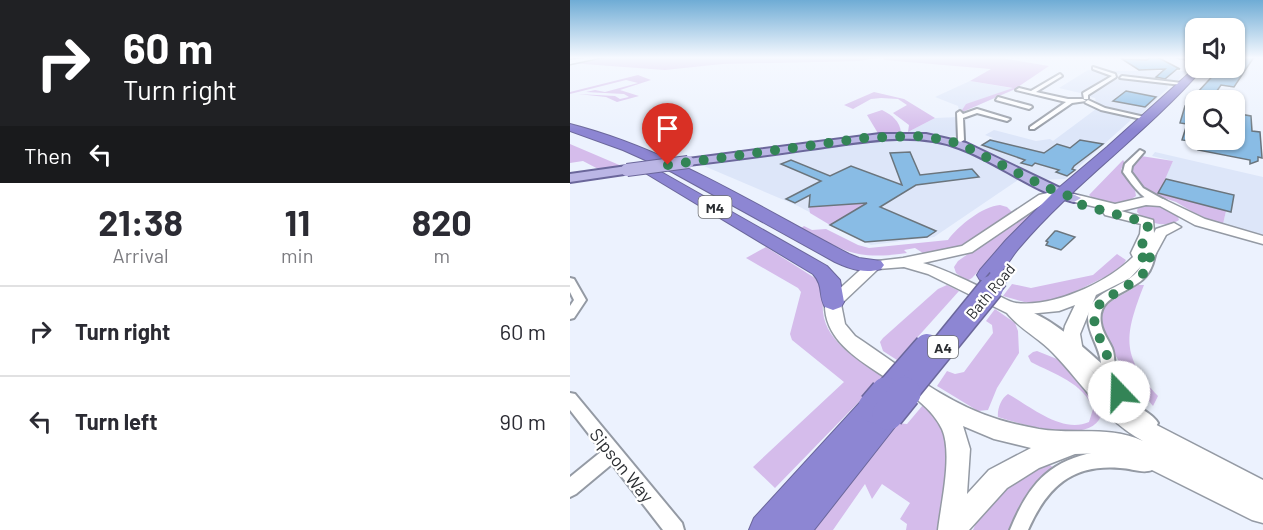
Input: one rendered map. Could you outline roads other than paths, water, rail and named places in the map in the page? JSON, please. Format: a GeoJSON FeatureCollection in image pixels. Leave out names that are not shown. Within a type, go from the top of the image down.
{"type":"FeatureCollection","features":[{"type":"Feature","properties":{"kind":"highway","name":"Bath Road"},"geometry":{"type":"LineString","coordinates":[[1067,196],[1129,134],[1150,119],[1185,82]]}},
{"type":"Feature","properties":{"kind":"highway","name":"Bath Road"},"geometry":{"type":"LineString","coordinates":[[792,530],[881,411],[993,277],[1012,244],[1190,82]]}},
{"type":"Feature","properties":{"kind":"highway","name":"M4"},"geometry":{"type":"LineString","coordinates":[[570,127],[664,163],[842,258],[856,264],[874,265]]}},
{"type":"Feature","properties":{"kind":"highway","name":"M4"},"geometry":{"type":"LineString","coordinates":[[570,136],[605,149],[660,175],[801,258],[830,280],[833,302]]}},
{"type":"Feature","properties":{"kind":"highway","name":"Bath Road"},"geometry":{"type":"LineString","coordinates":[[766,530],[881,411]]}},
{"type":"Feature","properties":{"kind":"main road"},"geometry":{"type":"LineString","coordinates":[[570,178],[886,136],[916,136],[956,142],[1067,196]]}},
{"type":"Feature","properties":{"kind":"street"},"geometry":{"type":"LineString","coordinates":[[1014,103],[1048,82]]}},
{"type":"Feature","properties":{"kind":"street"},"geometry":{"type":"LineString","coordinates":[[1085,100],[1085,94],[1105,82]]}},
{"type":"Feature","properties":{"kind":"street"},"geometry":{"type":"LineString","coordinates":[[1154,82],[1179,87]]}},
{"type":"Feature","properties":{"kind":"street"},"geometry":{"type":"LineString","coordinates":[[1038,88],[1021,88],[1032,93],[1071,101],[1085,100],[1103,109],[1150,119]]}},
{"type":"Feature","properties":{"kind":"street"},"geometry":{"type":"LineString","coordinates":[[998,99],[1029,107]]}},
{"type":"Feature","properties":{"kind":"street"},"geometry":{"type":"LineString","coordinates":[[1032,128],[1071,101]]}},
{"type":"Feature","properties":{"kind":"street"},"geometry":{"type":"LineString","coordinates":[[956,142],[961,140],[960,115],[977,111],[1007,119]]}},
{"type":"Feature","properties":{"kind":"street"},"geometry":{"type":"LineString","coordinates":[[1122,114],[1150,119]]}},
{"type":"Feature","properties":{"kind":"street"},"geometry":{"type":"LineString","coordinates":[[1129,134],[1135,120],[1130,116]]}},
{"type":"Feature","properties":{"kind":"street"},"geometry":{"type":"LineString","coordinates":[[1140,152],[1126,170],[1137,199],[1134,214],[1146,222]]}},
{"type":"Feature","properties":{"kind":"street"},"geometry":{"type":"LineString","coordinates":[[1067,196],[1079,204],[1146,222],[1200,222],[1263,240]]}},
{"type":"Feature","properties":{"kind":"street"},"geometry":{"type":"LineString","coordinates":[[1261,503],[1141,450],[1104,442],[1074,443],[1041,440],[994,429],[934,400],[842,335],[833,316],[833,302],[874,265],[903,263],[967,249],[1043,198],[1067,196],[1115,208],[1137,199],[1163,203],[1178,222],[1263,247]]}},
{"type":"Feature","properties":{"kind":"street"},"geometry":{"type":"LineString","coordinates":[[1146,222],[1147,234],[1138,253],[1146,254]]}},
{"type":"Feature","properties":{"kind":"street"},"geometry":{"type":"LineString","coordinates":[[1013,309],[1050,307],[1089,293],[1118,279],[1146,254],[1161,232],[1178,222]]}},
{"type":"Feature","properties":{"kind":"street"},"geometry":{"type":"LineString","coordinates":[[1108,378],[1109,360],[1095,327],[1096,308],[1101,301],[1123,289],[1144,273],[1149,263],[1146,254]]}},
{"type":"Feature","properties":{"kind":"street"},"geometry":{"type":"LineString","coordinates":[[903,263],[933,271],[1013,309],[1021,318],[1073,356],[1108,378],[1128,404],[1145,420],[1261,503]]}},
{"type":"Feature","properties":{"kind":"street"},"geometry":{"type":"LineString","coordinates":[[570,282],[580,300],[570,315]]}},
{"type":"Feature","properties":{"kind":"street"},"geometry":{"type":"LineString","coordinates":[[1089,293],[1072,324],[1073,356],[1102,397],[1135,425],[1261,503]]}},
{"type":"Feature","properties":{"kind":"street","name":"Sipson Way"},"geometry":{"type":"LineString","coordinates":[[570,399],[675,530]]}},
{"type":"Feature","properties":{"kind":"street"},"geometry":{"type":"LineString","coordinates":[[934,400],[952,426],[957,449],[952,530]]}},
{"type":"Feature","properties":{"kind":"street"},"geometry":{"type":"LineString","coordinates":[[952,530],[998,479],[1031,460],[1074,443]]}},
{"type":"Feature","properties":{"kind":"street"},"geometry":{"type":"LineString","coordinates":[[570,488],[612,453]]}},
{"type":"Feature","properties":{"kind":"street"},"geometry":{"type":"LineString","coordinates":[[1019,530],[1037,492],[1059,472],[1080,464],[1115,458],[1146,464],[1173,476],[1261,503]]}}]}
